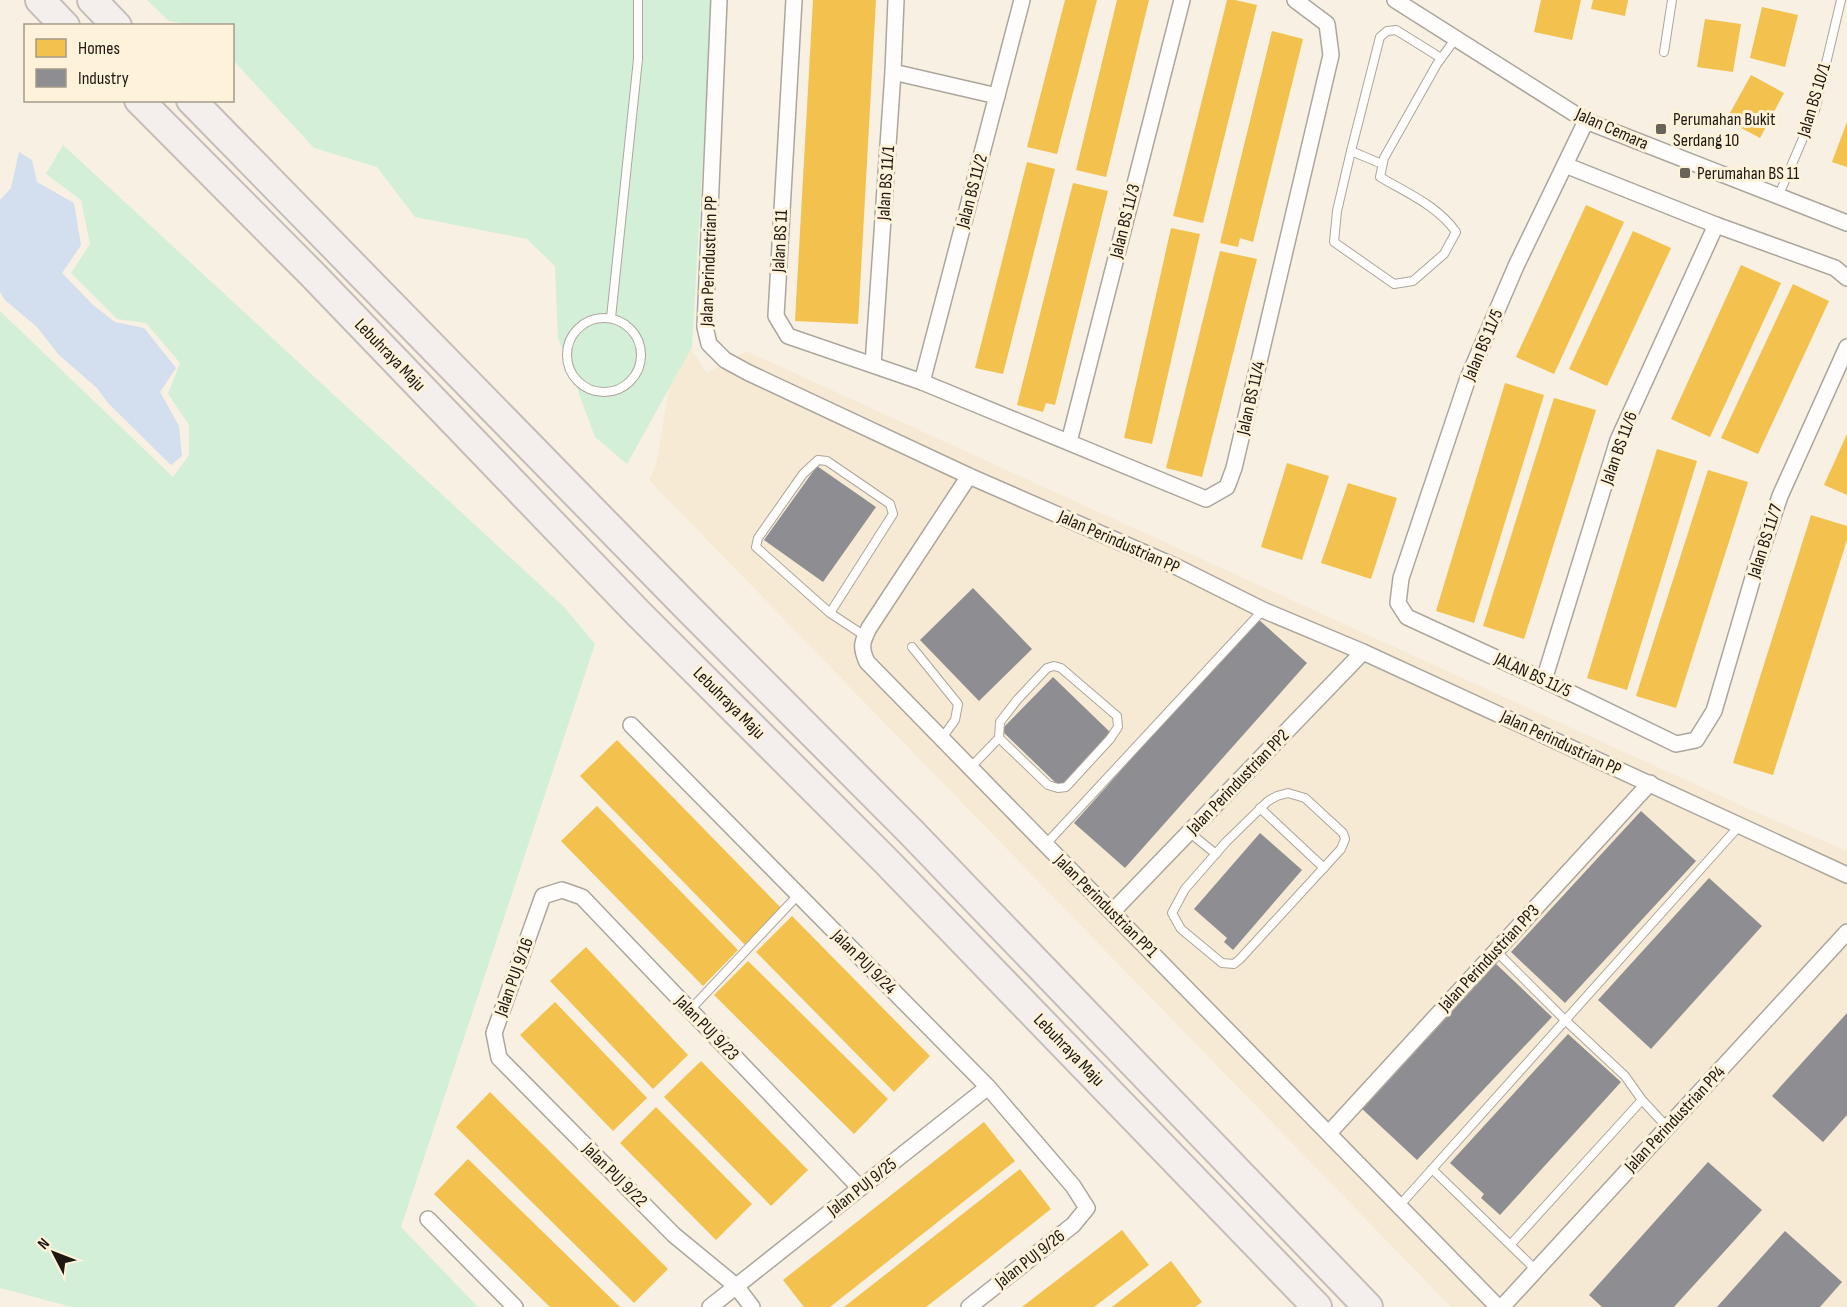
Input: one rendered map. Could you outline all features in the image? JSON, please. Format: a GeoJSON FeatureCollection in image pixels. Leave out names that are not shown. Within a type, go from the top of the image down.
{"type":"FeatureCollection","features":[{"type":"Feature","properties":{"kind":"highway"},"geometry":{"type":"LineString","coordinates":[[40,0],[63,24]]}},
{"type":"Feature","properties":{"kind":"highway"},"geometry":{"type":"LineString","coordinates":[[94,2],[115,24]]}},
{"type":"Feature","properties":{"kind":"highway","name":"Lebuhraya Maju"},"geometry":{"type":"LineString","coordinates":[[141,102],[313,275],[637,612],[885,860],[1317,1307]]}},
{"type":"Feature","properties":{"kind":"highway","name":"Lebuhraya Maju"},"geometry":{"type":"LineString","coordinates":[[193,102],[919,841],[1368,1307]]}},
{"type":"Feature","properties":{"kind":"street","name":"Jalan Perindustrian PP"},"geometry":{"type":"LineString","coordinates":[[719,0],[705,327],[709,344],[725,360],[749,374],[969,476],[1178,567],[1263,610],[1363,652],[1847,875]]}},
{"type":"Feature","properties":{"kind":"street","name":"Jalan BS 11"},"geometry":{"type":"LineString","coordinates":[[794,0],[776,316],[788,336],[922,382]]}},
{"type":"Feature","properties":{"kind":"street","name":"Jalan BS 11/1"},"geometry":{"type":"LineString","coordinates":[[873,365],[896,0]]}},
{"type":"Feature","properties":{"kind":"street","name":"Jalan BS 11/2"},"geometry":{"type":"LineString","coordinates":[[922,382],[1022,0]]}},
{"type":"Feature","properties":{"kind":"street","name":"Jalan BS 11/3"},"geometry":{"type":"LineString","coordinates":[[1069,442],[1182,0]]}},
{"type":"Feature","properties":{"kind":"street","name":"Jalan BS 11/4"},"geometry":{"type":"LineString","coordinates":[[922,382],[1206,499],[1227,487],[1234,468],[1331,55],[1327,24],[1295,0]]}},
{"type":"Feature","properties":{"kind":"street","name":"Jalan Cemara"},"geometry":{"type":"LineString","coordinates":[[1395,0],[1586,121],[1847,223]]}},
{"type":"Feature","properties":{"kind":"street"},"geometry":{"type":"LineString","coordinates":[[893,72],[997,96]]}},
{"type":"Feature","properties":{"kind":"street","name":"Jalan BS 11/5"},"geometry":{"type":"LineString","coordinates":[[1401,578],[1468,378],[1516,266],[1586,121]]}},
{"type":"Feature","properties":{"kind":"street"},"geometry":{"type":"LineString","coordinates":[[1565,165],[1716,225],[1835,268],[1847,278]]}},
{"type":"Feature","properties":{"kind":"street","name":"Jalan BS 11/6"},"geometry":{"type":"LineString","coordinates":[[1544,680],[1618,440],[1716,225]]}},
{"type":"Feature","properties":{"kind":"street","name":"Jalan BS 11/7"},"geometry":{"type":"LineString","coordinates":[[1696,740],[1714,711],[1757,564],[1780,496],[1847,347]]}},
{"type":"Feature","properties":{"kind":"street"},"geometry":{"type":"LineString","coordinates":[[865,636],[969,476]]}},
{"type":"Feature","properties":{"kind":"street","name":"JALAN BS 11/5"},"geometry":{"type":"LineString","coordinates":[[1401,578],[1398,603],[1407,617],[1676,744],[1696,740]]}},
{"type":"Feature","properties":{"kind":"street","name":"Jalan Perindustrian PP1"},"geometry":{"type":"LineString","coordinates":[[865,636],[862,641],[862,652],[867,662],[1500,1307]]}},
{"type":"Feature","properties":{"kind":"street","name":"Jalan Perindustrian PP2"},"geometry":{"type":"LineString","coordinates":[[1112,912],[1363,652]]}},
{"type":"Feature","properties":{"kind":"street","name":"Jalan PUJ 9/24"},"geometry":{"type":"LineString","coordinates":[[631,725],[988,1087],[1073,1186],[1087,1208]]}},
{"type":"Feature","properties":{"kind":"street","name":"Jalan Perindustrian PP3"},"geometry":{"type":"LineString","coordinates":[[1329,1133],[1650,783]]}},
{"type":"Feature","properties":{"kind":"street","name":"Jalan PUJ 9/23"},"geometry":{"type":"LineString","coordinates":[[543,896],[562,890],[582,897],[860,1188]]}},
{"type":"Feature","properties":{"kind":"street","name":"Jalan PUJ 9/16"},"geometry":{"type":"LineString","coordinates":[[499,1058],[494,1033],[543,896]]}},
{"type":"Feature","properties":{"kind":"street","name":"Jalan Perindustrian PP4"},"geometry":{"type":"LineString","coordinates":[[1500,1307],[1847,932]]}},
{"type":"Feature","properties":{"kind":"street","name":"Jalan PUJ 9/22"},"geometry":{"type":"LineString","coordinates":[[499,1058],[674,1235],[736,1286]]}},
{"type":"Feature","properties":{"kind":"street","name":"Jalan PUJ 9/25"},"geometry":{"type":"LineString","coordinates":[[710,1307],[988,1087]]}},
{"type":"Feature","properties":{"kind":"street","name":"Jalan PUJ 9/26"},"geometry":{"type":"LineString","coordinates":[[969,1307],[1073,1225],[1087,1208]]}},
{"type":"Feature","properties":{"kind":"street"},"geometry":{"type":"LineString","coordinates":[[428,1219],[515,1307]]}},
{"type":"Feature","properties":{"kind":"street"},"geometry":{"type":"LineString","coordinates":[[736,1286],[752,1307]]}},
{"type":"Feature","properties":{"kind":"lane"},"geometry":{"type":"LineString","coordinates":[[611,318],[638,59],[638,0]]}},
{"type":"Feature","properties":{"kind":"lane"},"geometry":{"type":"LineString","coordinates":[[1664,52],[1672,0]]}},
{"type":"Feature","properties":{"kind":"lane","name":"Jalan BS 10/1"},"geometry":{"type":"LineString","coordinates":[[1779,197],[1815,110],[1841,0]]}},
{"type":"Feature","properties":{"kind":"lane"},"geometry":{"type":"LineString","coordinates":[[1441,58],[1396,30],[1387,31],[1380,37],[1337,211],[1334,242],[1394,284],[1413,281],[1444,254],[1456,232],[1448,220],[1432,208],[1380,177],[1382,164],[1441,58],[1456,38]]}},
{"type":"Feature","properties":{"kind":"lane"},"geometry":{"type":"LineString","coordinates":[[1351,151],[1382,164]]}},
{"type":"Feature","properties":{"kind":"lane"},"geometry":{"type":"LineString","coordinates":[[596,318],[611,318],[626,324],[636,335],[642,351],[640,366],[632,380],[619,390],[604,393],[588,390],[576,381],[568,367],[566,351],[571,336],[581,324],[596,318]]}},
{"type":"Feature","properties":{"kind":"lane"},"geometry":{"type":"LineString","coordinates":[[830,613],[893,514],[890,504],[827,461],[818,459],[790,492],[758,538],[756,547],[830,613],[865,636]]}},
{"type":"Feature","properties":{"kind":"lane"},"geometry":{"type":"LineString","coordinates":[[1046,845],[1263,610]]}},
{"type":"Feature","properties":{"kind":"lane"},"geometry":{"type":"LineString","coordinates":[[912,647],[958,704],[955,720],[942,738]]}},
{"type":"Feature","properties":{"kind":"lane"},"geometry":{"type":"LineString","coordinates":[[969,768],[999,738],[1000,722],[1047,668],[1054,666],[1061,668],[1117,716],[1118,728],[1110,740],[1066,787],[1058,788],[1048,785],[999,738]]}},
{"type":"Feature","properties":{"kind":"lane"},"geometry":{"type":"LineString","coordinates":[[1288,793],[1305,798],[1342,833],[1345,839],[1341,849],[1234,964],[1222,963],[1181,929],[1172,913],[1185,889],[1216,854],[1268,801],[1288,793]]}},
{"type":"Feature","properties":{"kind":"lane"},"geometry":{"type":"LineString","coordinates":[[1260,808],[1324,868]]}},
{"type":"Feature","properties":{"kind":"lane"},"geometry":{"type":"LineString","coordinates":[[1400,1205],[1740,825]]}},
{"type":"Feature","properties":{"kind":"lane"},"geometry":{"type":"LineString","coordinates":[[1190,833],[1216,854]]}},
{"type":"Feature","properties":{"kind":"lane"},"geometry":{"type":"LineString","coordinates":[[690,1010],[798,895]]}},
{"type":"Feature","properties":{"kind":"lane"},"geometry":{"type":"LineString","coordinates":[[1496,951],[1625,1076],[1642,1101],[1667,1127]]}},
{"type":"Feature","properties":{"kind":"lane"},"geometry":{"type":"LineString","coordinates":[[1511,1244],[1642,1101]]}},
{"type":"Feature","properties":{"kind":"lane"},"geometry":{"type":"LineString","coordinates":[[1432,1168],[1536,1270]]}},
{"type":"Feature","properties":{"kind":"shaded area"},"geometry":{"type":"Polygon","coordinates":[[[679,332],[707,373],[746,351],[1769,818],[1847,851],[1847,1307],[1451,1307],[649,480],[656,464],[679,332]]]}},
{"type":"Feature","properties":{"kind":"green space"},"geometry":{"type":"Polygon","coordinates":[[[147,0],[712,0],[692,347],[627,464],[595,437],[558,338],[555,266],[527,239],[415,217],[377,167],[314,148],[234,61],[234,24],[186,24],[169,21],[147,0]]]}},
{"type":"Feature","properties":{"kind":"green space"},"geometry":{"type":"Polygon","coordinates":[[[63,145],[564,607],[595,644],[401,1227],[478,1307],[72,1307],[0,1288],[0,311],[173,477],[189,455],[189,425],[168,394],[180,363],[146,323],[117,319],[71,273],[90,244],[81,200],[46,174],[63,145]]]}},
{"type":"Feature","properties":{"kind":"water"},"geometry":{"type":"Polygon","coordinates":[[[19,152],[32,160],[37,182],[74,203],[81,245],[62,273],[93,305],[115,322],[144,328],[176,368],[160,392],[179,426],[182,456],[171,465],[108,403],[97,388],[59,355],[37,327],[5,300],[0,292],[0,200],[11,188],[19,152]]]}},
{"type":"Feature","properties":{"kind":"building: Homes"},"geometry":{"type":"Polygon","coordinates":[[[813,0],[876,0],[858,324],[795,321],[813,0]]]}},
{"type":"Feature","properties":{"kind":"building: Homes"},"geometry":{"type":"Polygon","coordinates":[[[1065,0],[1097,0],[1057,154],[1027,147],[1065,0]]]}},
{"type":"Feature","properties":{"kind":"building: Homes"},"geometry":{"type":"Polygon","coordinates":[[[1117,0],[1149,0],[1106,177],[1076,170],[1117,0]]]}},
{"type":"Feature","properties":{"kind":"building: Homes"},"geometry":{"type":"Polygon","coordinates":[[[1227,0],[1257,5],[1203,223],[1173,216],[1227,0]]]}},
{"type":"Feature","properties":{"kind":"building: Homes"},"geometry":{"type":"Polygon","coordinates":[[[1541,0],[1581,0],[1572,40],[1534,32],[1541,0]]]}},
{"type":"Feature","properties":{"kind":"building: Homes"},"geometry":{"type":"Polygon","coordinates":[[[1593,0],[1628,0],[1625,16],[1591,9],[1593,0]]]}},
{"type":"Feature","properties":{"kind":"building: Homes"},"geometry":{"type":"Polygon","coordinates":[[[1762,7],[1798,15],[1785,67],[1750,58],[1762,7]]]}},
{"type":"Feature","properties":{"kind":"building: Homes"},"geometry":{"type":"Polygon","coordinates":[[[1705,19],[1741,24],[1733,72],[1697,67],[1705,19]]]}},
{"type":"Feature","properties":{"kind":"building: Homes"},"geometry":{"type":"Polygon","coordinates":[[[1272,31],[1303,39],[1253,242],[1240,238],[1238,247],[1220,243],[1272,31]]]}},
{"type":"Feature","properties":{"kind":"building: Homes"},"geometry":{"type":"Polygon","coordinates":[[[1751,75],[1784,93],[1760,138],[1726,120],[1751,75]]]}},
{"type":"Feature","properties":{"kind":"building: Homes"},"geometry":{"type":"Polygon","coordinates":[[[1847,122],[1847,167],[1832,162],[1847,122]]]}},
{"type":"Feature","properties":{"kind":"building: Homes"},"geometry":{"type":"Polygon","coordinates":[[[1027,162],[1055,169],[1003,374],[975,368],[1027,162]]]}},
{"type":"Feature","properties":{"kind":"building: Homes"},"geometry":{"type":"Polygon","coordinates":[[[1073,183],[1108,191],[1055,405],[1046,403],[1043,412],[1017,405],[1073,183]]]}},
{"type":"Feature","properties":{"kind":"building: Homes"},"geometry":{"type":"Polygon","coordinates":[[[1586,205],[1624,222],[1554,374],[1516,357],[1586,205]]]}},
{"type":"Feature","properties":{"kind":"building: Homes"},"geometry":{"type":"Polygon","coordinates":[[[1171,228],[1200,234],[1152,444],[1124,438],[1171,228]]]}},
{"type":"Feature","properties":{"kind":"building: Homes"},"geometry":{"type":"Polygon","coordinates":[[[1633,231],[1671,248],[1607,386],[1569,369],[1633,231]]]}},
{"type":"Feature","properties":{"kind":"building: Homes"},"geometry":{"type":"Polygon","coordinates":[[[1220,251],[1257,259],[1202,477],[1166,468],[1220,251]]]}},
{"type":"Feature","properties":{"kind":"building: Homes"},"geometry":{"type":"Polygon","coordinates":[[[1741,265],[1781,283],[1710,437],[1671,419],[1741,265]]]}},
{"type":"Feature","properties":{"kind":"building: Homes"},"geometry":{"type":"Polygon","coordinates":[[[1793,284],[1829,301],[1758,454],[1721,438],[1793,284]]]}},
{"type":"Feature","properties":{"kind":"building: Homes"},"geometry":{"type":"Polygon","coordinates":[[[1505,383],[1544,395],[1474,623],[1436,611],[1505,383]]]}},
{"type":"Feature","properties":{"kind":"building: Homes"},"geometry":{"type":"Polygon","coordinates":[[[1554,398],[1596,410],[1524,639],[1483,626],[1554,398]]]}},
{"type":"Feature","properties":{"kind":"building: Homes"},"geometry":{"type":"Polygon","coordinates":[[[1847,434],[1847,495],[1824,485],[1847,434]]]}},
{"type":"Feature","properties":{"kind":"building: Homes"},"geometry":{"type":"Polygon","coordinates":[[[1657,449],[1697,461],[1627,690],[1587,678],[1657,449]]]}},
{"type":"Feature","properties":{"kind":"building: Homes"},"geometry":{"type":"Polygon","coordinates":[[[1287,463],[1329,476],[1302,560],[1261,547],[1287,463]]]}},
{"type":"Feature","properties":{"kind":"building: Homes"},"geometry":{"type":"Polygon","coordinates":[[[1708,470],[1748,482],[1676,708],[1636,696],[1708,470]]]}},
{"type":"Feature","properties":{"kind":"building: Homes"},"geometry":{"type":"Polygon","coordinates":[[[1348,483],[1397,498],[1371,579],[1321,563],[1348,483]]]}},
{"type":"Feature","properties":{"kind":"building: Homes"},"geometry":{"type":"Polygon","coordinates":[[[1811,515],[1847,526],[1847,540],[1773,775],[1733,763],[1811,515]]]}},
{"type":"Feature","properties":{"kind":"building: Homes"},"geometry":{"type":"Polygon","coordinates":[[[617,740],[782,909],[745,945],[580,776],[617,740]]]}},
{"type":"Feature","properties":{"kind":"building: Homes"},"geometry":{"type":"Polygon","coordinates":[[[597,806],[738,950],[703,986],[561,841],[597,806]]]}},
{"type":"Feature","properties":{"kind":"building: Homes"},"geometry":{"type":"Polygon","coordinates":[[[792,916],[930,1056],[894,1092],[756,952],[792,916]]]}},
{"type":"Feature","properties":{"kind":"building: Homes"},"geometry":{"type":"Polygon","coordinates":[[[586,947],[688,1055],[653,1089],[550,981],[586,947]]]}},
{"type":"Feature","properties":{"kind":"building: Homes"},"geometry":{"type":"Polygon","coordinates":[[[748,961],[888,1099],[854,1134],[714,995],[748,961]]]}},
{"type":"Feature","properties":{"kind":"building: Homes"},"geometry":{"type":"Polygon","coordinates":[[[555,1002],[647,1098],[613,1131],[520,1035],[555,1002]]]}},
{"type":"Feature","properties":{"kind":"building: Homes"},"geometry":{"type":"Polygon","coordinates":[[[701,1061],[808,1170],[771,1206],[664,1097],[701,1061]]]}},
{"type":"Feature","properties":{"kind":"building: Homes"},"geometry":{"type":"Polygon","coordinates":[[[490,1092],[668,1269],[634,1303],[456,1127],[490,1092]]]}},
{"type":"Feature","properties":{"kind":"building: Homes"},"geometry":{"type":"Polygon","coordinates":[[[656,1107],[752,1204],[716,1240],[620,1143],[656,1107]]]}},
{"type":"Feature","properties":{"kind":"building: Homes"},"geometry":{"type":"Polygon","coordinates":[[[984,1122],[1015,1161],[830,1307],[804,1307],[783,1280],[984,1122]]]}},
{"type":"Feature","properties":{"kind":"building: Homes"},"geometry":{"type":"Polygon","coordinates":[[[468,1159],[620,1307],[550,1307],[434,1194],[468,1159]]]}},
{"type":"Feature","properties":{"kind":"building: Homes"},"geometry":{"type":"Polygon","coordinates":[[[1020,1169],[1051,1209],[984,1262],[926,1307],[844,1307],[1020,1169]]]}},
{"type":"Feature","properties":{"kind":"building: Homes"},"geometry":{"type":"Polygon","coordinates":[[[1122,1230],[1149,1265],[1094,1307],[1022,1307],[1122,1230]]]}},
{"type":"Feature","properties":{"kind":"building: Homes"},"geometry":{"type":"Polygon","coordinates":[[[1171,1261],[1202,1302],[1195,1307],[1112,1307],[1171,1261]]]}},
{"type":"Feature","properties":{"kind":"building: Industry"},"geometry":{"type":"Polygon","coordinates":[[[817,466],[876,507],[823,582],[764,540],[817,466]]]}},
{"type":"Feature","properties":{"kind":"building: Industry"},"geometry":{"type":"Polygon","coordinates":[[[973,588],[1032,649],[979,701],[920,640],[973,588]]]}},
{"type":"Feature","properties":{"kind":"building: Industry"},"geometry":{"type":"Polygon","coordinates":[[[1257,618],[1307,663],[1125,868],[1074,823],[1257,618]]]}},
{"type":"Feature","properties":{"kind":"building: Industry"},"geometry":{"type":"Polygon","coordinates":[[[1053,677],[1112,734],[1060,787],[1001,730],[1053,677]]]}},
{"type":"Feature","properties":{"kind":"building: Industry"},"geometry":{"type":"Polygon","coordinates":[[[1641,811],[1696,861],[1565,1003],[1511,952],[1641,811]]]}},
{"type":"Feature","properties":{"kind":"building: Industry"},"geometry":{"type":"Polygon","coordinates":[[[1260,833],[1302,870],[1233,950],[1224,942],[1227,938],[1194,909],[1260,833]]]}},
{"type":"Feature","properties":{"kind":"building: Industry"},"geometry":{"type":"Polygon","coordinates":[[[1709,878],[1762,926],[1651,1049],[1598,1000],[1709,878]]]}},
{"type":"Feature","properties":{"kind":"building: Industry"},"geometry":{"type":"Polygon","coordinates":[[[1495,963],[1552,1017],[1417,1160],[1360,1107],[1495,963]]]}},
{"type":"Feature","properties":{"kind":"building: Industry"},"geometry":{"type":"Polygon","coordinates":[[[1847,1013],[1847,1115],[1823,1142],[1772,1096],[1847,1013]]]}},
{"type":"Feature","properties":{"kind":"building: Industry"},"geometry":{"type":"Polygon","coordinates":[[[1568,1034],[1621,1082],[1500,1215],[1481,1198],[1484,1194],[1450,1163],[1568,1034]]]}},
{"type":"Feature","properties":{"kind":"building: Industry"},"geometry":{"type":"Polygon","coordinates":[[[1708,1162],[1762,1210],[1674,1307],[1602,1307],[1589,1295],[1708,1162]]]}},
{"type":"Feature","properties":{"kind":"building: Industry"},"geometry":{"type":"Polygon","coordinates":[[[1785,1231],[1842,1282],[1820,1307],[1717,1307],[1785,1231]]]}},
{"type":"Feature","properties":{"kind":"place","name":"Perumahan Bukit Serdang 10"},"geometry":{"type":"Point","coordinates":[1661,129]}},
{"type":"Feature","properties":{"kind":"place","name":"Perumahan BS 11"},"geometry":{"type":"Point","coordinates":[1685,173]}}]}
